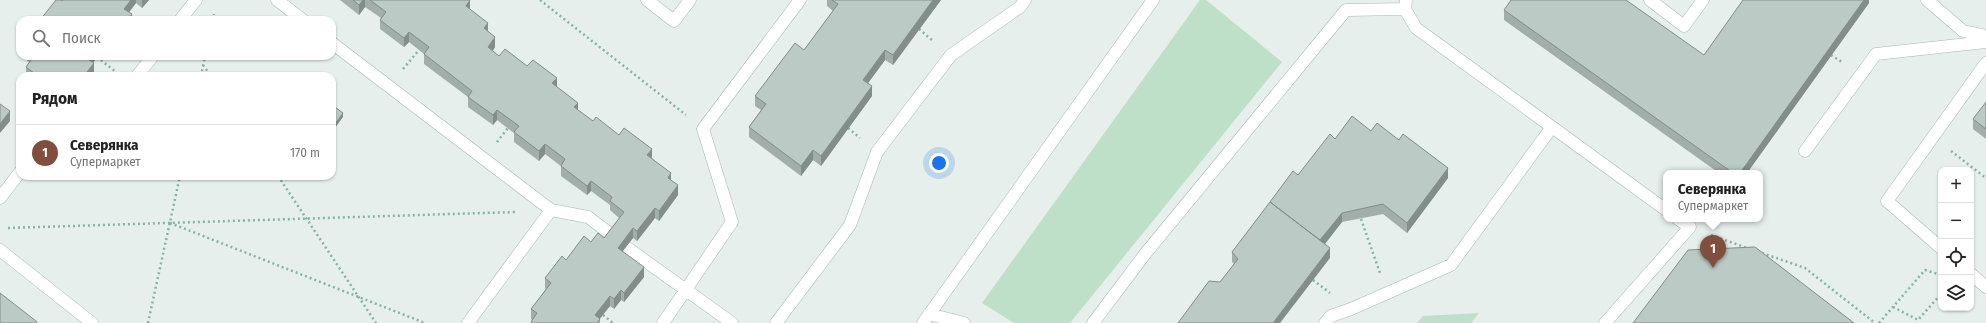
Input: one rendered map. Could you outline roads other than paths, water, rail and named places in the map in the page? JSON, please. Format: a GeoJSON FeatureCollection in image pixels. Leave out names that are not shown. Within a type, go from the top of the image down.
{"type":"FeatureCollection","features":[{"type":"Feature","properties":{"kind":"lane"},"geometry":{"type":"LineString","coordinates":[[183,16],[196,0]]}},
{"type":"Feature","properties":{"kind":"lane"},"geometry":{"type":"LineString","coordinates":[[277,0],[298,16]]}},
{"type":"Feature","properties":{"kind":"lane"},"geometry":{"type":"LineString","coordinates":[[647,0],[674,21],[690,0]]}},
{"type":"Feature","properties":{"kind":"lane"},"geometry":{"type":"LineString","coordinates":[[663,323],[732,222],[703,129],[800,0]]}},
{"type":"Feature","properties":{"kind":"lane"},"geometry":{"type":"LineString","coordinates":[[776,323],[850,225],[877,152],[951,55],[1020,8],[1025,0]]}},
{"type":"Feature","properties":{"kind":"lane"},"geometry":{"type":"LineString","coordinates":[[964,323],[926,318],[1153,0]]}},
{"type":"Feature","properties":{"kind":"lane"},"geometry":{"type":"LineString","coordinates":[[1650,0],[1684,26],[1703,0]]}},
{"type":"Feature","properties":{"kind":"lane"},"geometry":{"type":"LineString","coordinates":[[1927,0],[1963,31],[1986,36]]}},
{"type":"Feature","properties":{"kind":"lane"},"geometry":{"type":"LineString","coordinates":[[1093,323],[1145,254],[1346,10],[1405,5],[1416,28],[1663,208]]}},
{"type":"Feature","properties":{"kind":"lane"},"geometry":{"type":"LineString","coordinates":[[1805,151],[1876,54],[1986,42]]}},
{"type":"Feature","properties":{"kind":"lane"},"geometry":{"type":"LineString","coordinates":[[336,46],[551,210],[588,217],[613,236]]}},
{"type":"Feature","properties":{"kind":"lane"},"geometry":{"type":"LineString","coordinates":[[140,72],[150,60]]}},
{"type":"Feature","properties":{"kind":"lane"},"geometry":{"type":"LineString","coordinates":[[1938,245],[1887,201],[1986,63]]}},
{"type":"Feature","properties":{"kind":"lane"},"geometry":{"type":"LineString","coordinates":[[1326,323],[1331,316],[1351,309],[1386,292],[1451,265],[1552,127]]}},
{"type":"Feature","properties":{"kind":"lane"},"geometry":{"type":"LineString","coordinates":[[0,198],[16,177]]}},
{"type":"Feature","properties":{"kind":"lane"},"geometry":{"type":"LineString","coordinates":[[468,323],[551,210]]}},
{"type":"Feature","properties":{"kind":"lane"},"geometry":{"type":"LineString","coordinates":[[1605,323],[1690,227],[1682,222]]}},
{"type":"Feature","properties":{"kind":"lane"},"geometry":{"type":"LineString","coordinates":[[626,246],[732,323]]}},
{"type":"Feature","properties":{"kind":"lane"},"geometry":{"type":"LineString","coordinates":[[0,250],[92,323]]}},
{"type":"Feature","properties":{"kind":"lane"},"geometry":{"type":"LineString","coordinates":[[1972,275],[1986,287]]}},
{"type":"Feature","properties":{"kind":"place","name":"Северянка"},"geometry":{"type":"Point","coordinates":[1713,268]}}]}
